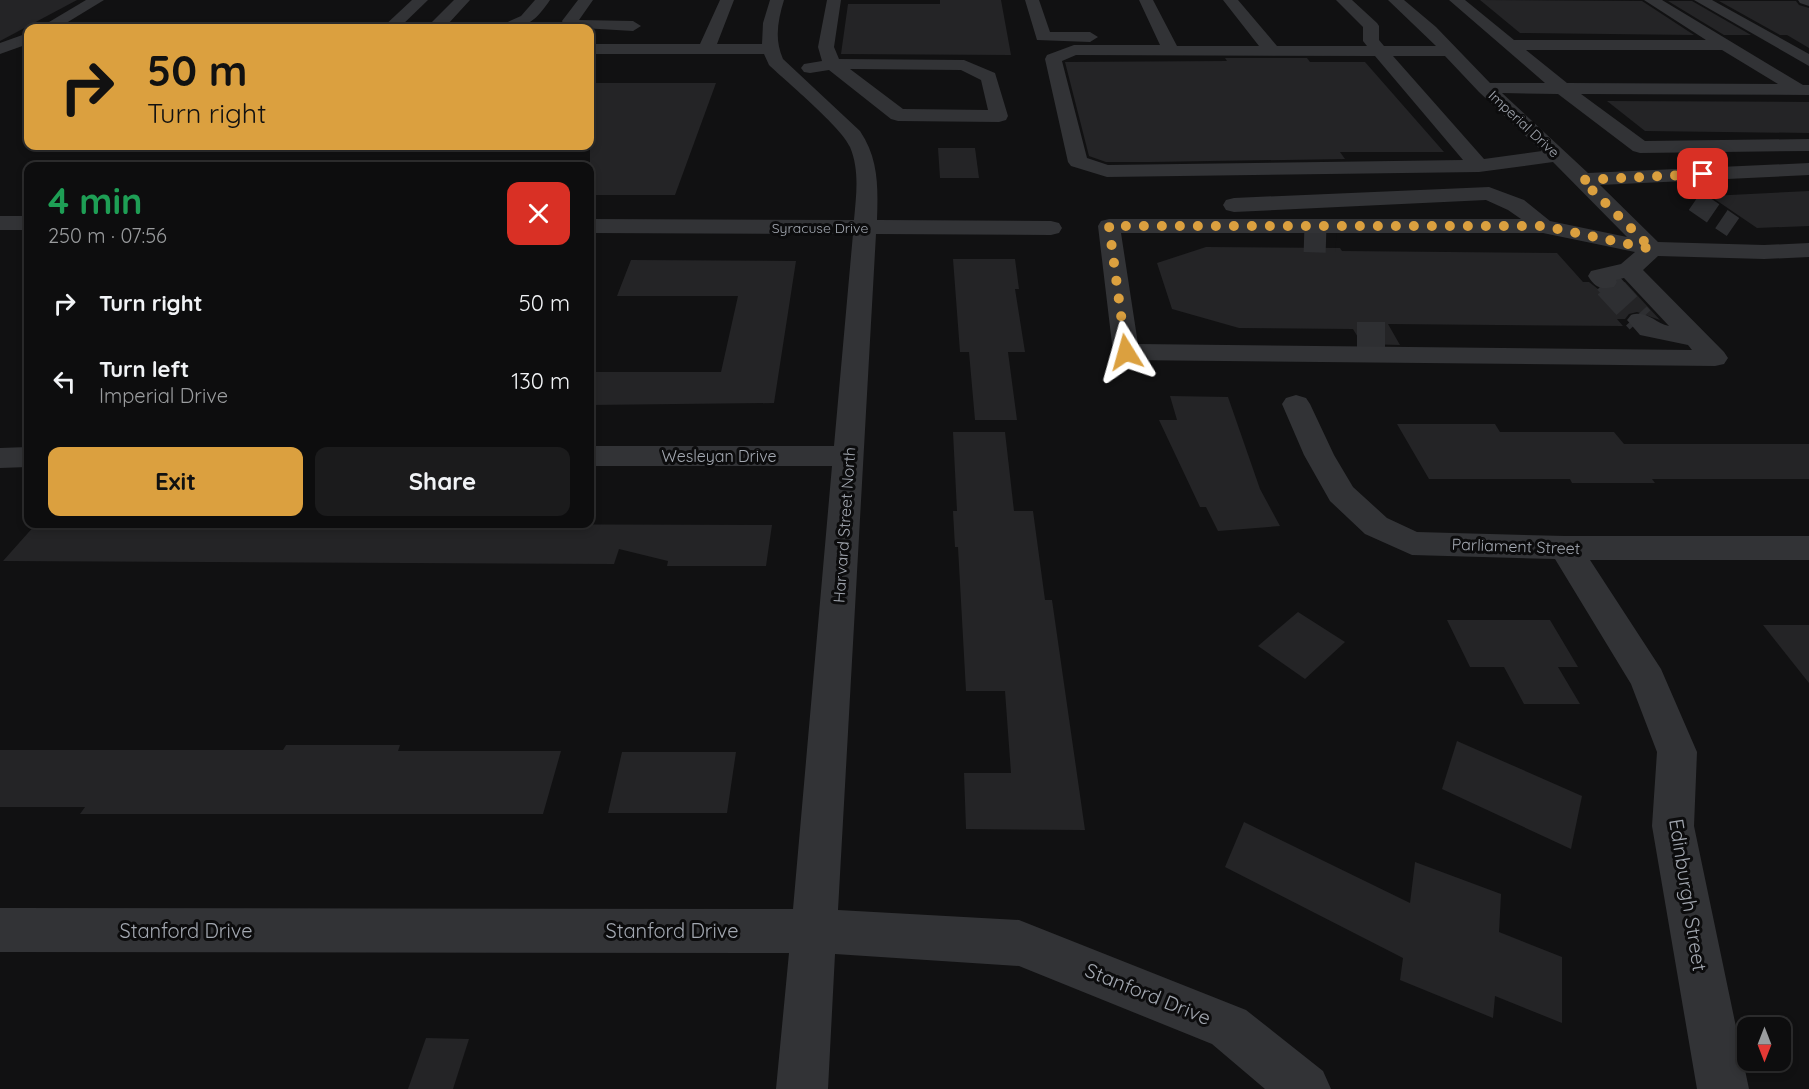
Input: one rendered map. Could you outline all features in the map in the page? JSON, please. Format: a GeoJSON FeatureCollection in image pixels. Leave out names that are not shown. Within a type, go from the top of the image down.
{"type":"FeatureCollection","features":[{"type":"Feature","properties":{"kind":"street"},"geometry":{"type":"LineString","coordinates":[[54,24],[97,0]]}},
{"type":"Feature","properties":{"kind":"street"},"geometry":{"type":"LineString","coordinates":[[394,24],[421,0]]}},
{"type":"Feature","properties":{"kind":"street"},"geometry":{"type":"LineString","coordinates":[[442,24],[463,0]]}},
{"type":"Feature","properties":{"kind":"street"},"geometry":{"type":"LineString","coordinates":[[526,24],[543,0]]}},
{"type":"Feature","properties":{"kind":"street"},"geometry":{"type":"LineString","coordinates":[[571,24],[570,21],[586,0]]}},
{"type":"Feature","properties":{"kind":"street"},"geometry":{"type":"LineString","coordinates":[[594,49],[707,48],[777,60],[832,64],[964,65],[989,76],[999,116],[898,115],[832,64],[826,47],[834,0]]}},
{"type":"Feature","properties":{"kind":"street"},"geometry":{"type":"LineString","coordinates":[[1032,0],[1043,37],[1125,37]]}},
{"type":"Feature","properties":{"kind":"street"},"geometry":{"type":"LineString","coordinates":[[1146,0],[1168,44]]}},
{"type":"Feature","properties":{"kind":"street"},"geometry":{"type":"LineString","coordinates":[[1215,0],[1239,34],[1227,38],[1168,44],[1074,50],[1053,59],[1078,162],[1107,171],[1479,166],[1558,155]]}},
{"type":"Feature","properties":{"kind":"street"},"geometry":{"type":"LineString","coordinates":[[1230,0],[1272,51]]}},
{"type":"Feature","properties":{"kind":"street"},"geometry":{"type":"LineString","coordinates":[[1343,0],[1371,26],[1371,41],[1479,166]]}},
{"type":"Feature","properties":{"kind":"street","name":"Imperial Drive"},"geometry":{"type":"LineString","coordinates":[[1395,0],[1430,30],[1485,88],[1558,155],[1652,249]]}},
{"type":"Feature","properties":{"kind":"street"},"geometry":{"type":"LineString","coordinates":[[1456,0],[1562,88],[1640,147],[1809,145]]}},
{"type":"Feature","properties":{"kind":"street"},"geometry":{"type":"LineString","coordinates":[[1651,0],[1722,45],[1804,91]]}},
{"type":"Feature","properties":{"kind":"street"},"geometry":{"type":"LineString","coordinates":[[1701,0],[1809,61]]}},
{"type":"Feature","properties":{"kind":"street"},"geometry":{"type":"LineString","coordinates":[[707,48],[710,26],[727,2],[764,3],[777,60]]}},
{"type":"Feature","properties":{"kind":"street"},"geometry":{"type":"LineString","coordinates":[[594,25],[647,26]]}},
{"type":"Feature","properties":{"kind":"street"},"geometry":{"type":"LineString","coordinates":[[1430,30],[1493,30]]}},
{"type":"Feature","properties":{"kind":"street"},"geometry":{"type":"LineString","coordinates":[[0,50],[24,40]]}},
{"type":"Feature","properties":{"kind":"street"},"geometry":{"type":"LineString","coordinates":[[1168,44],[1272,51],[1450,51]]}},
{"type":"Feature","properties":{"kind":"street"},"geometry":{"type":"LineString","coordinates":[[1512,45],[1722,45]]}},
{"type":"Feature","properties":{"kind":"street"},"geometry":{"type":"LineString","coordinates":[[0,50],[24,50]]}},
{"type":"Feature","properties":{"kind":"street","name":"Harvard Street North"},"geometry":{"type":"LineString","coordinates":[[777,60],[861,146],[866,163],[868,184],[802,1089]]}},
{"type":"Feature","properties":{"kind":"street"},"geometry":{"type":"LineString","coordinates":[[1485,88],[1804,91]]}},
{"type":"Feature","properties":{"kind":"street"},"geometry":{"type":"LineString","coordinates":[[1582,180],[1809,170]]}},
{"type":"Feature","properties":{"kind":"street"},"geometry":{"type":"LineString","coordinates":[[1661,176],[1687,195]]}},
{"type":"Feature","properties":{"kind":"street"},"geometry":{"type":"LineString","coordinates":[[1543,226],[1516,205],[1489,193],[1108,211],[1126,352],[1349,345],[1432,355],[1715,358],[1629,270]]}},
{"type":"Feature","properties":{"kind":"street"},"geometry":{"type":"LineString","coordinates":[[0,223],[24,223]]}},
{"type":"Feature","properties":{"kind":"street","name":"Syracuse Drive"},"geometry":{"type":"LineString","coordinates":[[594,226],[1051,228]]}},
{"type":"Feature","properties":{"kind":"street"},"geometry":{"type":"LineString","coordinates":[[1109,226],[1270,226],[1345,234],[1543,226],[1652,249],[1764,252],[1809,250]]}},
{"type":"Feature","properties":{"kind":"street"},"geometry":{"type":"LineString","coordinates":[[1270,226],[1292,242],[1304,242]]}},
{"type":"Feature","properties":{"kind":"street"},"geometry":{"type":"LineString","coordinates":[[1733,227],[1764,252]]}},
{"type":"Feature","properties":{"kind":"street"},"geometry":{"type":"LineString","coordinates":[[1605,282],[1600,276],[1629,270],[1652,249]]}},
{"type":"Feature","properties":{"kind":"street"},"geometry":{"type":"LineString","coordinates":[[1640,320],[1649,330],[1696,339]]}},
{"type":"Feature","properties":{"kind":"street"},"geometry":{"type":"LineString","coordinates":[[1395,336],[1408,336],[1432,355]]}},
{"type":"Feature","properties":{"kind":"street","name":"Parliament Street"},"geometry":{"type":"LineString","coordinates":[[1296,404],[1319,455],[1341,494],[1376,526],[1412,543],[1565,548],[1809,548]]}},
{"type":"Feature","properties":{"kind":"street","name":"Wesleyan Drive"},"geometry":{"type":"LineString","coordinates":[[594,456],[849,456]]}},
{"type":"Feature","properties":{"kind":"street"},"geometry":{"type":"LineString","coordinates":[[0,458],[24,457]]}},
{"type":"Feature","properties":{"kind":"street","name":"Edinburgh Street"},"geometry":{"type":"LineString","coordinates":[[1565,548],[1648,680],[1677,752],[1673,826],[1723,1089]]}},
{"type":"Feature","properties":{"kind":"street","name":"Stanford Drive"},"geometry":{"type":"LineString","coordinates":[[0,930],[814,931],[1019,943],[1113,979],[1228,1028],[1305,1089]]}},
{"type":"Feature","properties":{"kind":"building"},"geometry":{"type":"Polygon","coordinates":[[[0,0],[77,0],[32,24],[24,24],[24,28],[0,41],[0,0]]]}},
{"type":"Feature","properties":{"kind":"building"},"geometry":{"type":"Polygon","coordinates":[[[940,0],[1001,0],[1011,55],[841,54],[848,4],[940,4],[940,0]]]}},
{"type":"Feature","properties":{"kind":"building"},"geometry":{"type":"Polygon","coordinates":[[[1480,0],[1642,1],[1694,35],[1520,33],[1480,0]]]}},
{"type":"Feature","properties":{"kind":"building"},"geometry":{"type":"Polygon","coordinates":[[[1668,1],[1692,1],[1751,35],[1724,35],[1668,1]]]}},
{"type":"Feature","properties":{"kind":"building"},"geometry":{"type":"Polygon","coordinates":[[[1719,1],[1796,1],[1799,5],[1809,8],[1809,48],[1787,35],[1780,35],[1719,1]]]}},
{"type":"Feature","properties":{"kind":"building"},"geometry":{"type":"Polygon","coordinates":[[[1225,58],[1307,58],[1310,62],[1365,62],[1444,152],[1340,152],[1345,159],[1150,162],[1106,162],[1089,156],[1065,62],[1227,61],[1225,58]]]}},
{"type":"Feature","properties":{"kind":"building"},"geometry":{"type":"Polygon","coordinates":[[[594,83],[716,83],[675,195],[594,195],[594,162],[590,162],[590,150],[594,150],[594,83]]]}},
{"type":"Feature","properties":{"kind":"building"},"geometry":{"type":"Polygon","coordinates":[[[1607,101],[1809,102],[1809,133],[1645,131],[1607,101]]]}},
{"type":"Feature","properties":{"kind":"building"},"geometry":{"type":"Polygon","coordinates":[[[938,148],[975,148],[979,178],[940,178],[938,148]]]}},
{"type":"Feature","properties":{"kind":"building"},"geometry":{"type":"Polygon","coordinates":[[[1809,191],[1809,226],[1757,228],[1710,196],[1809,191]]]}},
{"type":"Feature","properties":{"kind":"building"},"geometry":{"type":"Polygon","coordinates":[[[1206,247],[1557,253],[1583,282],[1589,282],[1598,289],[1614,289],[1619,282],[1625,282],[1660,320],[1637,312],[1629,314],[1625,319],[1617,319],[1623,326],[1388,324],[1400,345],[1362,344],[1353,329],[1239,328],[1172,309],[1157,263],[1206,247]]]}},
{"type":"Feature","properties":{"kind":"building"},"geometry":{"type":"Polygon","coordinates":[[[953,259],[1015,259],[1019,289],[1015,289],[1025,352],[1008,352],[1017,420],[975,420],[969,352],[960,352],[953,259]]]}},
{"type":"Feature","properties":{"kind":"building"},"geometry":{"type":"Polygon","coordinates":[[[631,260],[796,261],[774,403],[594,405],[594,372],[721,372],[738,296],[617,296],[631,260]]]}},
{"type":"Feature","properties":{"kind":"building"},"geometry":{"type":"Polygon","coordinates":[[[1170,396],[1228,397],[1260,489],[1280,526],[1218,531],[1206,507],[1200,507],[1159,420],[1177,420],[1170,396]]]}},
{"type":"Feature","properties":{"kind":"building"},"geometry":{"type":"Polygon","coordinates":[[[1397,424],[1495,424],[1500,432],[1614,432],[1624,444],[1809,444],[1809,479],[1652,479],[1655,483],[1572,483],[1570,479],[1429,479],[1397,424]]]}},
{"type":"Feature","properties":{"kind":"building"},"geometry":{"type":"Polygon","coordinates":[[[953,432],[1005,432],[1014,511],[1033,511],[1045,600],[1052,600],[1085,830],[966,829],[964,773],[1011,773],[1005,691],[966,691],[958,547],[955,547],[953,511],[957,511],[953,432]]]}},
{"type":"Feature","properties":{"kind":"building"},"geometry":{"type":"Polygon","coordinates":[[[594,525],[772,525],[766,566],[667,566],[668,561],[619,549],[614,564],[3,561],[32,528],[594,528],[594,525]]]}},
{"type":"Feature","properties":{"kind":"building"},"geometry":{"type":"Polygon","coordinates":[[[1298,612],[1345,642],[1305,679],[1258,646],[1298,612]]]}},
{"type":"Feature","properties":{"kind":"building"},"geometry":{"type":"Polygon","coordinates":[[[1447,620],[1550,620],[1578,667],[1558,667],[1580,704],[1524,704],[1504,667],[1470,667],[1447,620]]]}},
{"type":"Feature","properties":{"kind":"building"},"geometry":{"type":"Polygon","coordinates":[[[1763,625],[1809,625],[1809,683],[1763,625]]]}},
{"type":"Feature","properties":{"kind":"building"},"geometry":{"type":"Polygon","coordinates":[[[1457,741],[1582,796],[1571,849],[1442,789],[1457,741]]]}},
{"type":"Feature","properties":{"kind":"building"},"geometry":{"type":"Polygon","coordinates":[[[286,745],[400,745],[398,751],[561,751],[543,814],[80,814],[85,807],[0,807],[0,750],[283,750],[286,745]]]}},
{"type":"Feature","properties":{"kind":"building"},"geometry":{"type":"Polygon","coordinates":[[[622,752],[736,752],[727,813],[608,813],[622,752]]]}},
{"type":"Feature","properties":{"kind":"building"},"geometry":{"type":"Polygon","coordinates":[[[1244,822],[1410,903],[1415,862],[1501,894],[1499,932],[1562,957],[1562,1023],[1495,996],[1493,1018],[1400,980],[1403,958],[1225,867],[1244,822]]]}},
{"type":"Feature","properties":{"kind":"building"},"geometry":{"type":"Polygon","coordinates":[[[426,1038],[469,1039],[453,1089],[408,1089],[426,1038]]]}},
{"type":"Feature","properties":{"kind":"tunnel"},"geometry":{"type":"LineString","coordinates":[[1695,201],[1733,227]]}},
{"type":"Feature","properties":{"kind":"tunnel"},"geometry":{"type":"LineString","coordinates":[[1304,241],[1336,242]]}},
{"type":"Feature","properties":{"kind":"tunnel"},"geometry":{"type":"LineString","coordinates":[[1605,282],[1608,285]]}},
{"type":"Feature","properties":{"kind":"tunnel"},"geometry":{"type":"LineString","coordinates":[[1608,285],[1640,320]]}},
{"type":"Feature","properties":{"kind":"tunnel"},"geometry":{"type":"LineString","coordinates":[[1357,336],[1395,336]]}},
{"type":"Feature","properties":{"kind":"route"},"geometry":{"type":"LineString","coordinates":[[1126,352],[1109,226],[1543,226],[1652,249],[1582,180],[1703,174]]}}]}
